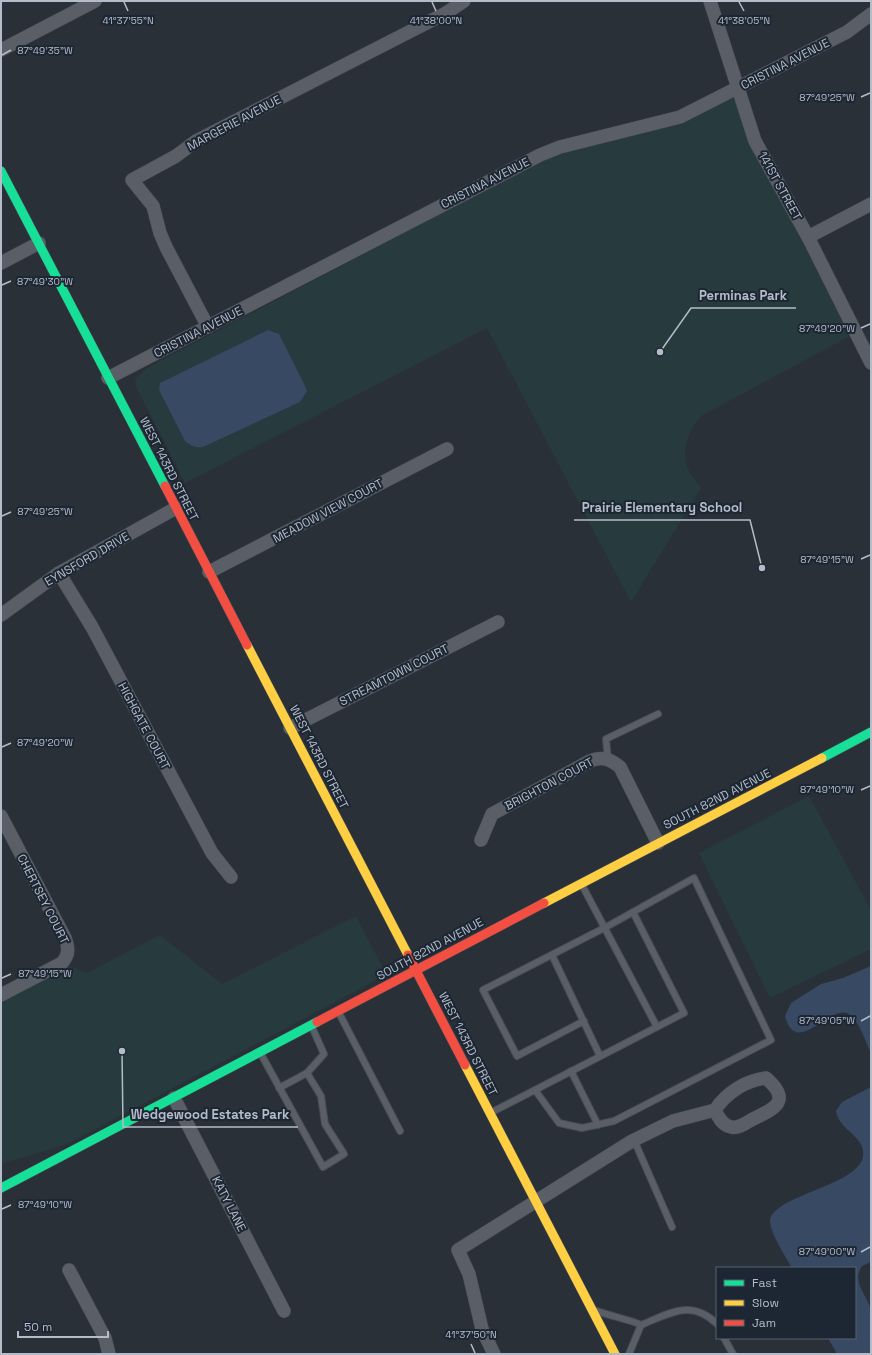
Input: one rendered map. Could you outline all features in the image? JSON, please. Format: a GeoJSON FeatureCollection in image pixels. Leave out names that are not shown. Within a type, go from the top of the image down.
{"type":"FeatureCollection","features":[{"type":"Feature","properties":{"kind":"main road","name":"WEST 143RD STREET"},"geometry":{"type":"LineString","coordinates":[[1,171],[615,1354]]}},
{"type":"Feature","properties":{"kind":"main road","name":"SOUTH 82ND AVENUE"},"geometry":{"type":"LineString","coordinates":[[1,1188],[871,732]]}},
{"type":"Feature","properties":{"kind":"street"},"geometry":{"type":"LineString","coordinates":[[1,50],[95,1]]}},
{"type":"Feature","properties":{"kind":"street","name":"MARGERIE AVENUE"},"geometry":{"type":"LineString","coordinates":[[208,327],[166,247],[160,233],[153,206],[132,180],[176,156],[196,141],[446,13],[464,1]]}},
{"type":"Feature","properties":{"kind":"street","name":"141ST STREET"},"geometry":{"type":"LineString","coordinates":[[710,1],[739,87],[755,141],[808,237],[871,363]]}},
{"type":"Feature","properties":{"kind":"street","name":"CRISTINA AVENUE"},"geometry":{"type":"LineString","coordinates":[[108,378],[540,155],[560,147],[680,117],[847,32],[871,14]]}},
{"type":"Feature","properties":{"kind":"street"},"geometry":{"type":"LineString","coordinates":[[808,237],[871,204]]}},
{"type":"Feature","properties":{"kind":"street"},"geometry":{"type":"LineString","coordinates":[[1,263],[39,243]]}},
{"type":"Feature","properties":{"kind":"street","name":"MEADOW VIEW COURT"},"geometry":{"type":"LineString","coordinates":[[209,572],[447,449]]}},
{"type":"Feature","properties":{"kind":"street","name":"EYNSFORD DRIVE"},"geometry":{"type":"LineString","coordinates":[[1,615],[59,573],[176,508]]}},
{"type":"Feature","properties":{"kind":"street","name":"HIGHGATE COURT"},"geometry":{"type":"LineString","coordinates":[[59,573],[92,627],[212,853],[231,877]]}},
{"type":"Feature","properties":{"kind":"street","name":"STREAMTOWN COURT"},"geometry":{"type":"LineString","coordinates":[[290,728],[498,622]]}},
{"type":"Feature","properties":{"kind":"street","name":"BRIGHTON COURT"},"geometry":{"type":"LineString","coordinates":[[481,840],[492,814],[590,761],[602,758],[616,764],[623,774],[658,843]]}},
{"type":"Feature","properties":{"kind":"street","name":"CHERTSEY COURT"},"geometry":{"type":"LineString","coordinates":[[1,816],[65,938],[68,948],[67,956],[62,963],[1,995]]}},
{"type":"Feature","properties":{"kind":"street"},"geometry":{"type":"LineString","coordinates":[[494,1354],[482,1329],[469,1274],[458,1250],[634,1140],[673,1121],[715,1110],[723,1098],[754,1079],[766,1078],[776,1087],[780,1096],[779,1103],[772,1110],[736,1128],[729,1127],[720,1120],[715,1110]]}},
{"type":"Feature","properties":{"kind":"street","name":"KATY LANE"},"geometry":{"type":"LineString","coordinates":[[174,1098],[284,1311]]}},
{"type":"Feature","properties":{"kind":"street"},"geometry":{"type":"LineString","coordinates":[[69,1270],[105,1338],[109,1354]]}},
{"type":"Feature","properties":{"kind":"lane"},"geometry":{"type":"LineString","coordinates":[[608,760],[606,739],[658,714]]}},
{"type":"Feature","properties":{"kind":"lane"},"geometry":{"type":"LineString","coordinates":[[535,1090],[559,1123],[582,1128],[614,1121],[771,1040],[694,878],[604,928],[483,990],[517,1056],[584,1021]]}},
{"type":"Feature","properties":{"kind":"lane"},"geometry":{"type":"LineString","coordinates":[[581,883],[657,1027]]}},
{"type":"Feature","properties":{"kind":"lane"},"geometry":{"type":"LineString","coordinates":[[490,1113],[684,1013],[633,912]]}},
{"type":"Feature","properties":{"kind":"lane"},"geometry":{"type":"LineString","coordinates":[[552,955],[600,1056]]}},
{"type":"Feature","properties":{"kind":"lane"},"geometry":{"type":"LineString","coordinates":[[338,1011],[400,1131]]}},
{"type":"Feature","properties":{"kind":"lane"},"geometry":{"type":"LineString","coordinates":[[280,1088],[307,1073],[324,1054],[312,1025]]}},
{"type":"Feature","properties":{"kind":"lane"},"geometry":{"type":"LineString","coordinates":[[260,1053],[323,1167],[344,1154],[325,1124],[321,1096],[307,1073]]}},
{"type":"Feature","properties":{"kind":"lane"},"geometry":{"type":"LineString","coordinates":[[571,1071],[598,1124]]}},
{"type":"Feature","properties":{"kind":"lane"},"geometry":{"type":"LineString","coordinates":[[634,1140],[672,1227]]}},
{"type":"Feature","properties":{"kind":"lane"},"geometry":{"type":"LineString","coordinates":[[592,1309],[616,1318],[636,1322],[641,1325]]}},
{"type":"Feature","properties":{"kind":"lane"},"geometry":{"type":"LineString","coordinates":[[629,1354],[641,1325],[680,1309],[705,1314],[716,1323]]}},
{"type":"Feature","properties":{"kind":"lane"},"geometry":{"type":"LineString","coordinates":[[724,1339],[732,1354]]}},
{"type":"Feature","properties":{"kind":"green space"},"geometry":{"type":"Polygon","coordinates":[[[727,99],[734,99],[758,155],[850,336],[701,416],[696,422],[689,435],[685,449],[685,456],[689,471],[701,488],[631,602],[487,328],[185,483],[136,386],[135,379],[147,368],[543,160],[564,151],[727,99]]]}},
{"type":"Feature","properties":{"kind":"green space"},"geometry":{"type":"Polygon","coordinates":[[[809,796],[871,910],[871,949],[770,998],[699,853],[809,796]]]}},
{"type":"Feature","properties":{"kind":"green space"},"geometry":{"type":"Polygon","coordinates":[[[356,916],[383,968],[380,975],[371,983],[73,1141],[59,1147],[3,1163],[1,1162],[1,1003],[70,966],[87,973],[160,935],[222,984],[356,916]]]}},
{"type":"Feature","properties":{"kind":"water"},"geometry":{"type":"Polygon","coordinates":[[[268,330],[279,334],[305,386],[307,391],[300,402],[205,446],[197,447],[187,443],[159,390],[160,383],[268,330]]]}},
{"type":"Feature","properties":{"kind":"water"},"geometry":{"type":"Polygon","coordinates":[[[871,966],[871,1053],[862,1032],[854,1018],[850,1015],[843,1013],[834,1015],[806,1031],[797,1032],[790,1028],[785,1016],[791,1003],[821,984],[843,978],[871,966]]]}},
{"type":"Feature","properties":{"kind":"water"},"geometry":{"type":"Polygon","coordinates":[[[871,1087],[871,1262],[862,1266],[858,1277],[860,1287],[870,1307],[871,1354],[837,1354],[829,1339],[856,1339],[856,1267],[791,1267],[775,1238],[770,1221],[774,1212],[785,1204],[832,1183],[847,1175],[858,1166],[863,1156],[863,1149],[857,1138],[842,1124],[838,1118],[836,1111],[842,1102],[871,1087]]]}},
{"type":"Feature","properties":{"kind":"traffic: fast"},"geometry":{"type":"LineString","coordinates":[[1,171],[165,486]]}},
{"type":"Feature","properties":{"kind":"traffic: fast"},"geometry":{"type":"LineString","coordinates":[[822,758],[871,732]]}},
{"type":"Feature","properties":{"kind":"traffic: fast"},"geometry":{"type":"LineString","coordinates":[[1,1188],[317,1022]]}},
{"type":"Feature","properties":{"kind":"traffic: slow"},"geometry":{"type":"LineString","coordinates":[[247,645],[408,955]]}},
{"type":"Feature","properties":{"kind":"traffic: slow"},"geometry":{"type":"LineString","coordinates":[[544,903],[822,758]]}},
{"type":"Feature","properties":{"kind":"traffic: slow"},"geometry":{"type":"LineString","coordinates":[[465,1065],[615,1354]]}},
{"type":"Feature","properties":{"kind":"traffic: jam"},"geometry":{"type":"LineString","coordinates":[[165,486],[247,645]]}},
{"type":"Feature","properties":{"kind":"traffic: jam"},"geometry":{"type":"LineString","coordinates":[[317,1022],[544,903]]}},
{"type":"Feature","properties":{"kind":"traffic: jam"},"geometry":{"type":"LineString","coordinates":[[408,955],[465,1065]]}},
{"type":"Feature","properties":{"kind":"place","name":"Perminas Park"},"geometry":{"type":"Point","coordinates":[660,352]}},
{"type":"Feature","properties":{"kind":"place","name":"Prairie Elementary School"},"geometry":{"type":"Point","coordinates":[762,568]}},
{"type":"Feature","properties":{"kind":"place","name":"Wedgewood Estates Park"},"geometry":{"type":"Point","coordinates":[122,1051]}}]}
